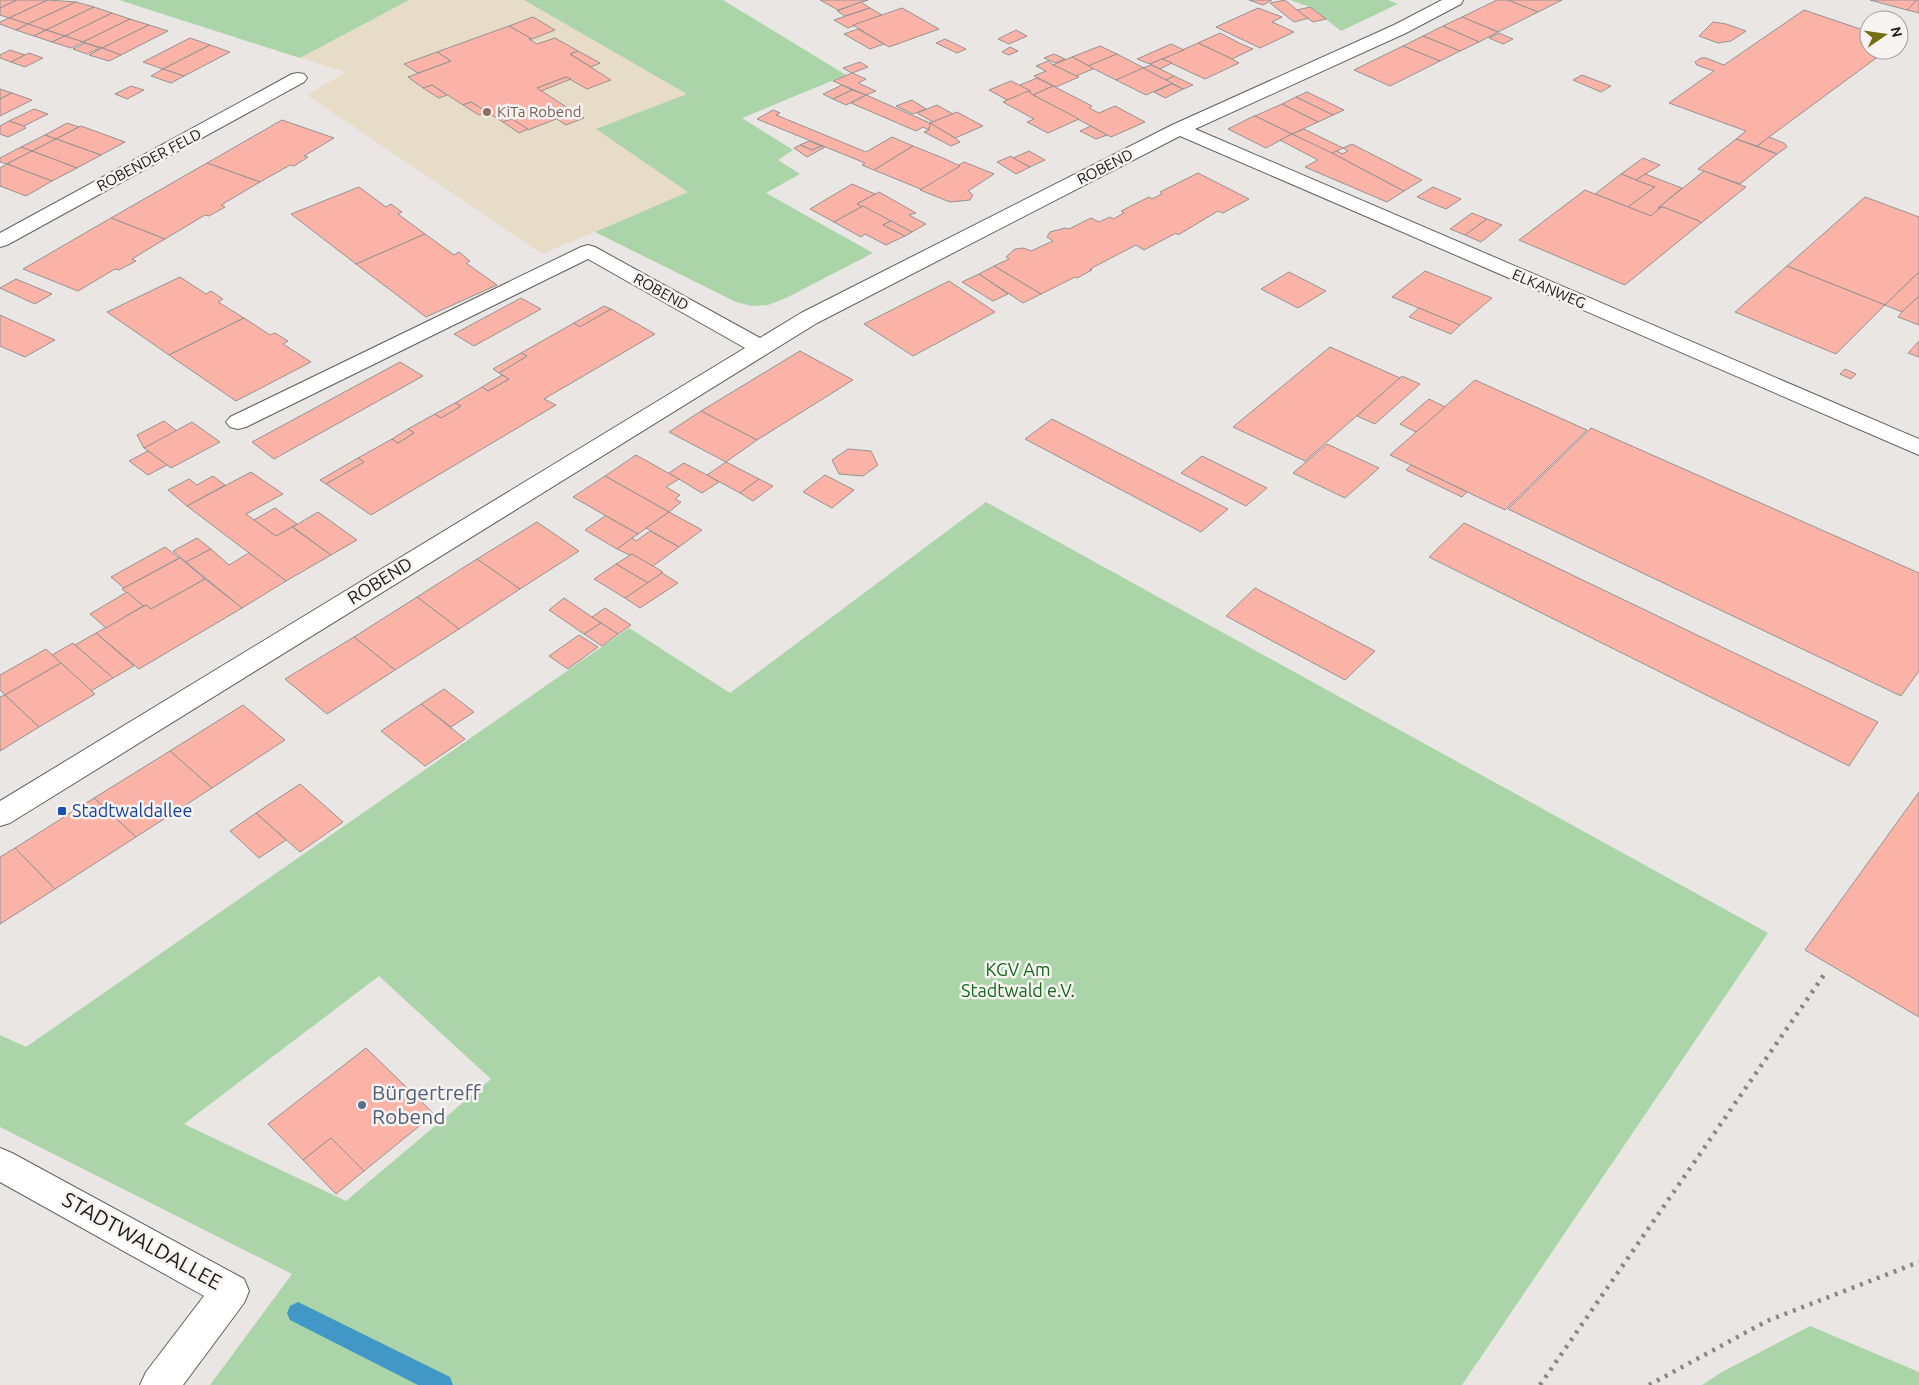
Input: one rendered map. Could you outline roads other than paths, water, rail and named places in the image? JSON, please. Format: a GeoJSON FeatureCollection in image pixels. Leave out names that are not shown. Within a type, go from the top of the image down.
{"type":"FeatureCollection","features":[{"type":"Feature","properties":{"kind":"street","name":"ROBEND"},"geometry":{"type":"LineString","coordinates":[[0,815],[833,305],[1179,129],[1400,29],[1455,0]]}},
{"type":"Feature","properties":{"kind":"street","name":"ROBENDER FELD"},"geometry":{"type":"LineString","coordinates":[[0,240],[298,78]]}},
{"type":"Feature","properties":{"kind":"street","name":"ELKANWEG"},"geometry":{"type":"LineString","coordinates":[[1179,129],[1919,448]]}},
{"type":"Feature","properties":{"kind":"street","name":"ROBEND"},"geometry":{"type":"LineString","coordinates":[[238,422],[588,251],[760,348]]}},
{"type":"Feature","properties":{"kind":"street","name":"STADTWALDALLEE"},"geometry":{"type":"LineString","coordinates":[[0,1164],[231,1291],[159,1385]]}},
{"type":"Feature","properties":{"kind":"waterway"},"geometry":{"type":"LineString","coordinates":[[298,1313],[442,1385]]}},
{"type":"Feature","properties":{"kind":"railway"},"geometry":{"type":"LineString","coordinates":[[1540,1385],[1826,972]]}},
{"type":"Feature","properties":{"kind":"railway"},"geometry":{"type":"LineString","coordinates":[[1649,1385],[1767,1321],[1919,1262]]}},
{"type":"Feature","properties":{"kind":"place","name":"KiTa Robend"},"geometry":{"type":"Point","coordinates":[487,112]}},
{"type":"Feature","properties":{"kind":"place","name":"Stadtwaldallee"},"geometry":{"type":"Point","coordinates":[62,811]}},
{"type":"Feature","properties":{"kind":"place","name":"Bürgertreff Robend"},"geometry":{"type":"Point","coordinates":[362,1105]}},
{"type":"Feature","properties":{"kind":"park label","name":"KGV Am Stadtwald e.V."},"geometry":{"type":"Point","coordinates":[1018,980]}}]}
